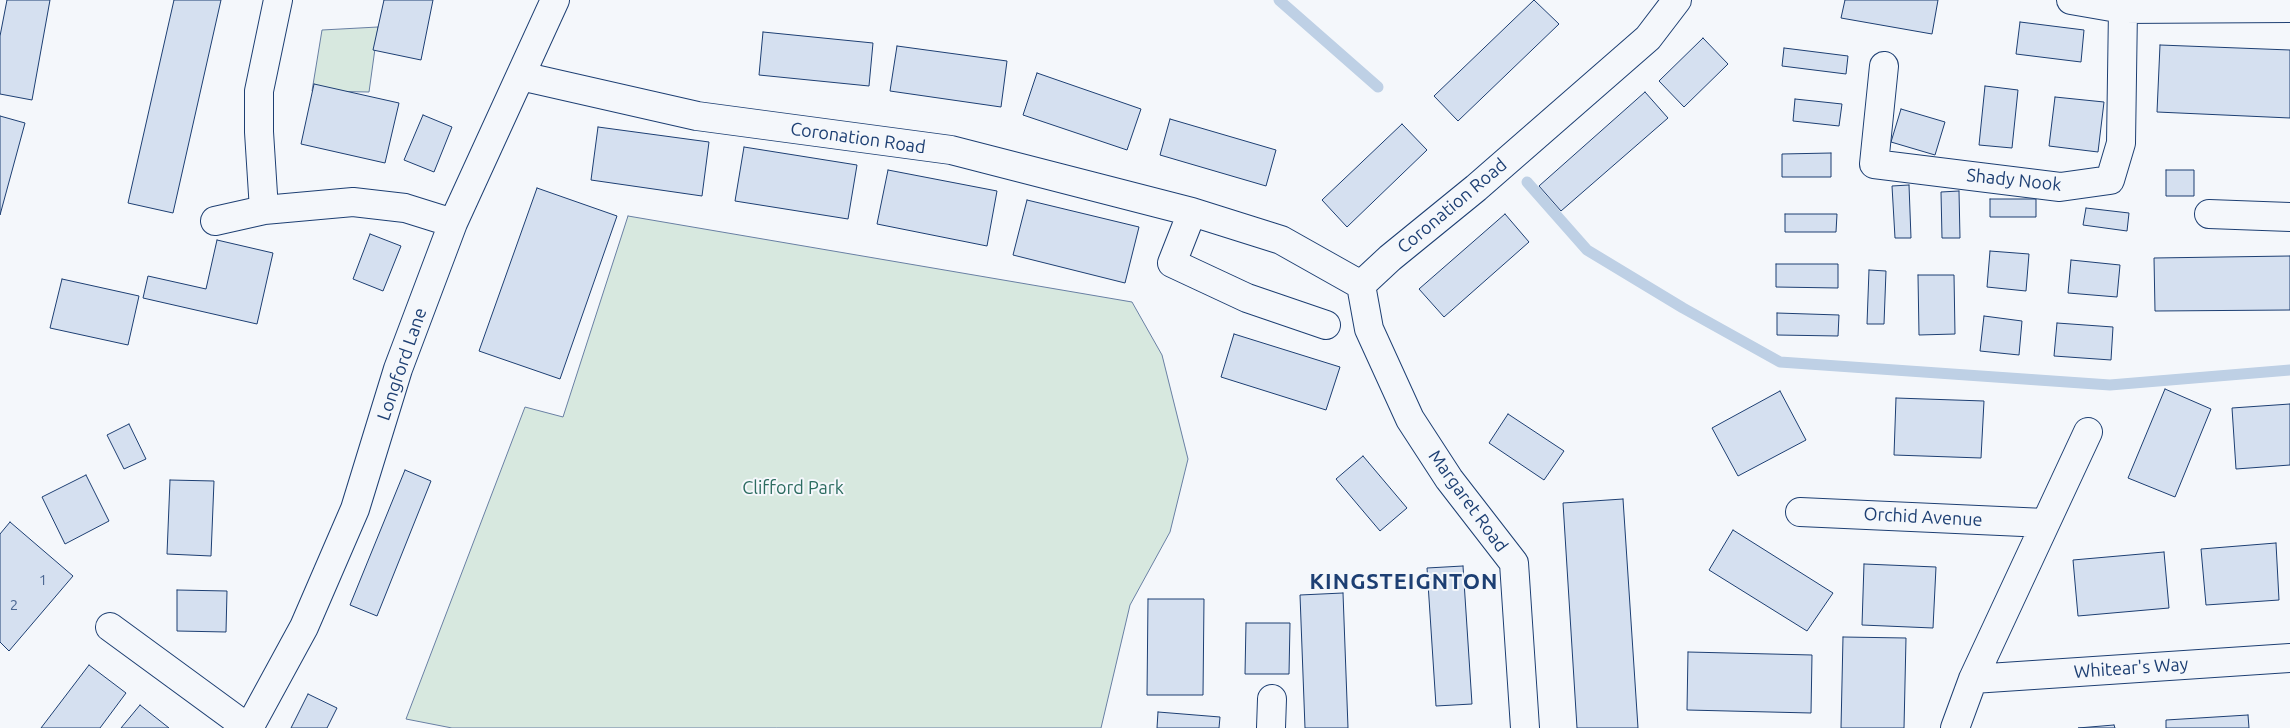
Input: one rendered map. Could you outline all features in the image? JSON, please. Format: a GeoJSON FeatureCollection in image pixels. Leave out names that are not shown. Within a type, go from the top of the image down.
{"type":"FeatureCollection","features":[{"type":"Feature","properties":{"kind":"street"},"geometry":{"type":"LineString","coordinates":[[264,210],[259,132],[259,91],[278,0]]}},
{"type":"Feature","properties":{"kind":"street","name":"Longford Lane"},"geometry":{"type":"LineString","coordinates":[[110,627],[248,728],[304,627],[355,509],[398,369],[452,223],[555,0]]}},
{"type":"Feature","properties":{"kind":"street","name":"Coronation Road"},"geometry":{"type":"LineString","coordinates":[[521,76],[697,116],[951,150],[1192,212],[1281,240],[1361,285],[1390,258],[1476,188],[1648,38],[1676,0]]}},
{"type":"Feature","properties":{"kind":"street"},"geometry":{"type":"LineString","coordinates":[[2071,0],[2123,9],[2290,8]]}},
{"type":"Feature","properties":{"kind":"street","name":"Shady Nook"},"geometry":{"type":"LineString","coordinates":[[1884,66],[1874,164],[2060,187],[2110,180],[2121,143],[2123,9]]}},
{"type":"Feature","properties":{"kind":"street"},"geometry":{"type":"LineString","coordinates":[[215,221],[264,210],[353,202],[405,208],[452,223]]}},
{"type":"Feature","properties":{"kind":"street"},"geometry":{"type":"LineString","coordinates":[[1192,212],[1172,263],[1247,298],[1326,325]]}},
{"type":"Feature","properties":{"kind":"street"},"geometry":{"type":"LineString","coordinates":[[2209,214],[2290,217]]}},
{"type":"Feature","properties":{"kind":"street","name":"Margaret Road"},"geometry":{"type":"LineString","coordinates":[[1361,285],[1369,329],[1410,419],[1449,479],[1514,563],[1525,728]]}},
{"type":"Feature","properties":{"kind":"street"},"geometry":{"type":"LineString","coordinates":[[1955,728],[1973,679],[2088,432]]}},
{"type":"Feature","properties":{"kind":"street","name":"Orchid Avenue"},"geometry":{"type":"LineString","coordinates":[[1800,512],[2045,523]]}},
{"type":"Feature","properties":{"kind":"street","name":"Whitear's Way"},"geometry":{"type":"LineString","coordinates":[[1973,679],[2290,658]]}},
{"type":"Feature","properties":{"kind":"street"},"geometry":{"type":"LineString","coordinates":[[1271,728],[1272,699]]}},
{"type":"Feature","properties":{"kind":"green space"},"geometry":{"type":"Polygon","coordinates":[[[378,27],[369,92],[312,91],[322,30],[378,27]]]}},
{"type":"Feature","properties":{"kind":"green space","name":"Clifford Park"},"geometry":{"type":"Polygon","coordinates":[[[628,216],[1132,302],[1162,355],[1188,459],[1170,532],[1130,605],[1101,728],[452,728],[406,719],[525,407],[563,417],[628,216]]]}},
{"type":"Feature","properties":{"kind":"building"},"geometry":{"type":"Polygon","coordinates":[[[7,0],[50,0],[32,100],[0,94],[0,36],[7,0]]]}},
{"type":"Feature","properties":{"kind":"building"},"geometry":{"type":"Polygon","coordinates":[[[174,0],[221,0],[173,213],[128,203],[174,0]]]}},
{"type":"Feature","properties":{"kind":"building"},"geometry":{"type":"Polygon","coordinates":[[[384,0],[433,0],[421,60],[373,50],[384,0]]]}},
{"type":"Feature","properties":{"kind":"building"},"geometry":{"type":"Polygon","coordinates":[[[1534,0],[1559,24],[1458,121],[1434,96],[1534,0]]]}},
{"type":"Feature","properties":{"kind":"building"},"geometry":{"type":"Polygon","coordinates":[[[1845,0],[1938,0],[1932,34],[1841,18],[1845,0]]]}},
{"type":"Feature","properties":{"kind":"building"},"geometry":{"type":"Polygon","coordinates":[[[2020,22],[2084,30],[2081,62],[2016,54],[2020,22]]]}},
{"type":"Feature","properties":{"kind":"building"},"geometry":{"type":"Polygon","coordinates":[[[763,32],[873,43],[869,86],[759,75],[763,32]]]}},
{"type":"Feature","properties":{"kind":"building"},"geometry":{"type":"Polygon","coordinates":[[[1703,38],[1728,64],[1684,107],[1659,81],[1703,38]]]}},
{"type":"Feature","properties":{"kind":"building"},"geometry":{"type":"Polygon","coordinates":[[[2160,45],[2290,50],[2290,118],[2157,112],[2160,45]]]}},
{"type":"Feature","properties":{"kind":"building"},"geometry":{"type":"Polygon","coordinates":[[[897,46],[1007,61],[1001,107],[890,91],[897,46]]]}},
{"type":"Feature","properties":{"kind":"building"},"geometry":{"type":"Polygon","coordinates":[[[1784,48],[1848,56],[1846,74],[1782,66],[1784,48]]]}},
{"type":"Feature","properties":{"kind":"building"},"geometry":{"type":"Polygon","coordinates":[[[1037,73],[1141,109],[1127,150],[1023,115],[1037,73]]]}},
{"type":"Feature","properties":{"kind":"building"},"geometry":{"type":"Polygon","coordinates":[[[314,84],[399,103],[385,163],[301,144],[314,84]]]}},
{"type":"Feature","properties":{"kind":"building"},"geometry":{"type":"Polygon","coordinates":[[[1985,86],[2018,90],[2012,148],[1979,145],[1985,86]]]}},
{"type":"Feature","properties":{"kind":"building"},"geometry":{"type":"Polygon","coordinates":[[[1645,92],[1668,118],[1561,211],[1539,186],[1645,92]]]}},
{"type":"Feature","properties":{"kind":"building"},"geometry":{"type":"Polygon","coordinates":[[[2055,97],[2104,102],[2098,152],[2049,146],[2055,97]]]}},
{"type":"Feature","properties":{"kind":"building"},"geometry":{"type":"Polygon","coordinates":[[[1795,99],[1842,104],[1839,126],[1793,121],[1795,99]]]}},
{"type":"Feature","properties":{"kind":"building"},"geometry":{"type":"Polygon","coordinates":[[[1901,109],[1945,122],[1935,155],[1891,142],[1901,109]]]}},
{"type":"Feature","properties":{"kind":"building"},"geometry":{"type":"Polygon","coordinates":[[[423,115],[452,127],[434,172],[404,160],[423,115]]]}},
{"type":"Feature","properties":{"kind":"building"},"geometry":{"type":"Polygon","coordinates":[[[0,116],[25,123],[0,215],[0,116]]]}},
{"type":"Feature","properties":{"kind":"building"},"geometry":{"type":"Polygon","coordinates":[[[1170,119],[1276,150],[1266,186],[1160,155],[1170,119]]]}},
{"type":"Feature","properties":{"kind":"building"},"geometry":{"type":"Polygon","coordinates":[[[1402,124],[1427,150],[1347,227],[1322,200],[1402,124]]]}},
{"type":"Feature","properties":{"kind":"building"},"geometry":{"type":"Polygon","coordinates":[[[598,127],[709,142],[702,196],[591,180],[598,127]]]}},
{"type":"Feature","properties":{"kind":"building"},"geometry":{"type":"Polygon","coordinates":[[[744,147],[857,165],[848,219],[735,201],[744,147]]]}},
{"type":"Feature","properties":{"kind":"building"},"geometry":{"type":"Polygon","coordinates":[[[1831,153],[1831,177],[1782,177],[1782,154],[1831,153]]]}},
{"type":"Feature","properties":{"kind":"building"},"geometry":{"type":"Polygon","coordinates":[[[888,170],[997,191],[987,246],[877,224],[888,170]]]}},
{"type":"Feature","properties":{"kind":"building"},"geometry":{"type":"Polygon","coordinates":[[[2166,170],[2194,170],[2194,196],[2166,196],[2166,170]]]}},
{"type":"Feature","properties":{"kind":"building"},"geometry":{"type":"Polygon","coordinates":[[[1909,185],[1911,238],[1895,238],[1892,186],[1909,185]]]}},
{"type":"Feature","properties":{"kind":"building"},"geometry":{"type":"Polygon","coordinates":[[[537,188],[617,216],[560,379],[479,351],[537,188]]]}},
{"type":"Feature","properties":{"kind":"building"},"geometry":{"type":"Polygon","coordinates":[[[1959,191],[1960,238],[1942,238],[1941,192],[1959,191]]]}},
{"type":"Feature","properties":{"kind":"building"},"geometry":{"type":"Polygon","coordinates":[[[1990,199],[2036,199],[2036,217],[1990,217],[1990,199]]]}},
{"type":"Feature","properties":{"kind":"building"},"geometry":{"type":"Polygon","coordinates":[[[1027,200],[1139,227],[1125,283],[1013,255],[1027,200]]]}},
{"type":"Feature","properties":{"kind":"building"},"geometry":{"type":"Polygon","coordinates":[[[2086,208],[2129,213],[2127,231],[2083,225],[2086,208]]]}},
{"type":"Feature","properties":{"kind":"building"},"geometry":{"type":"Polygon","coordinates":[[[1505,214],[1529,242],[1444,317],[1419,289],[1505,214]]]}},
{"type":"Feature","properties":{"kind":"building"},"geometry":{"type":"Polygon","coordinates":[[[1785,214],[1837,214],[1836,232],[1785,232],[1785,214]]]}},
{"type":"Feature","properties":{"kind":"building"},"geometry":{"type":"Polygon","coordinates":[[[370,234],[401,246],[383,291],[353,279],[370,234]]]}},
{"type":"Feature","properties":{"kind":"building"},"geometry":{"type":"Polygon","coordinates":[[[217,240],[273,253],[257,324],[143,298],[148,276],[206,289],[217,240]]]}},
{"type":"Feature","properties":{"kind":"building"},"geometry":{"type":"Polygon","coordinates":[[[1990,251],[2029,254],[2026,291],[1987,287],[1990,251]]]}},
{"type":"Feature","properties":{"kind":"building"},"geometry":{"type":"Polygon","coordinates":[[[2290,256],[2290,310],[2155,311],[2154,258],[2290,256]]]}},
{"type":"Feature","properties":{"kind":"building"},"geometry":{"type":"Polygon","coordinates":[[[2071,260],[2120,265],[2117,297],[2068,293],[2071,260]]]}},
{"type":"Feature","properties":{"kind":"building"},"geometry":{"type":"Polygon","coordinates":[[[1776,264],[1838,264],[1838,288],[1776,287],[1776,264]]]}},
{"type":"Feature","properties":{"kind":"building"},"geometry":{"type":"Polygon","coordinates":[[[1869,270],[1886,271],[1884,324],[1867,324],[1869,270]]]}},
{"type":"Feature","properties":{"kind":"building"},"geometry":{"type":"Polygon","coordinates":[[[1918,275],[1954,275],[1955,334],[1919,335],[1918,275]]]}},
{"type":"Feature","properties":{"kind":"building"},"geometry":{"type":"Polygon","coordinates":[[[62,279],[139,296],[128,345],[50,328],[62,279]]]}},
{"type":"Feature","properties":{"kind":"building"},"geometry":{"type":"Polygon","coordinates":[[[1777,313],[1839,315],[1838,336],[1777,335],[1777,313]]]}},
{"type":"Feature","properties":{"kind":"building"},"geometry":{"type":"Polygon","coordinates":[[[1984,316],[2022,321],[2019,355],[1980,351],[1984,316]]]}},
{"type":"Feature","properties":{"kind":"building"},"geometry":{"type":"Polygon","coordinates":[[[2057,323],[2113,327],[2111,360],[2054,356],[2057,323]]]}},
{"type":"Feature","properties":{"kind":"building"},"geometry":{"type":"Polygon","coordinates":[[[1234,334],[1340,367],[1326,410],[1221,377],[1234,334]]]}},
{"type":"Feature","properties":{"kind":"building"},"geometry":{"type":"Polygon","coordinates":[[[2165,389],[2211,409],[2175,497],[2128,478],[2165,389]]]}},
{"type":"Feature","properties":{"kind":"building"},"geometry":{"type":"Polygon","coordinates":[[[1780,391],[1806,440],[1738,476],[1712,428],[1780,391]]]}},
{"type":"Feature","properties":{"kind":"building"},"geometry":{"type":"Polygon","coordinates":[[[1896,398],[1984,401],[1981,458],[1894,455],[1896,398]]]}},
{"type":"Feature","properties":{"kind":"building"},"geometry":{"type":"Polygon","coordinates":[[[2290,404],[2290,465],[2236,469],[2232,408],[2290,404]]]}},
{"type":"Feature","properties":{"kind":"building"},"geometry":{"type":"Polygon","coordinates":[[[1508,414],[1564,451],[1544,480],[1489,443],[1508,414]]]}},
{"type":"Feature","properties":{"kind":"building"},"geometry":{"type":"Polygon","coordinates":[[[129,424],[146,459],[124,469],[107,435],[129,424]]]}},
{"type":"Feature","properties":{"kind":"building"},"geometry":{"type":"Polygon","coordinates":[[[1363,456],[1407,508],[1380,531],[1336,479],[1363,456]]]}},
{"type":"Feature","properties":{"kind":"building"},"geometry":{"type":"Polygon","coordinates":[[[405,470],[431,481],[377,616],[350,605],[405,470]]]}},
{"type":"Feature","properties":{"kind":"building"},"geometry":{"type":"Polygon","coordinates":[[[86,475],[109,521],[65,544],[42,497],[86,475]]]}},
{"type":"Feature","properties":{"kind":"building"},"geometry":{"type":"Polygon","coordinates":[[[170,480],[214,481],[211,556],[167,554],[170,480]]]}},
{"type":"Feature","properties":{"kind":"building"},"geometry":{"type":"Polygon","coordinates":[[[1623,499],[1638,728],[1577,728],[1563,503],[1623,499]]]}},
{"type":"Feature","properties":{"kind":"building"},"geometry":{"type":"Polygon","coordinates":[[[10,522],[73,576],[9,651],[0,642],[0,534],[10,522]]]}},
{"type":"Feature","properties":{"kind":"building"},"geometry":{"type":"Polygon","coordinates":[[[1733,530],[1833,593],[1807,631],[1709,570],[1733,530]]]}},
{"type":"Feature","properties":{"kind":"building"},"geometry":{"type":"Polygon","coordinates":[[[2276,543],[2279,600],[2206,605],[2201,549],[2276,543]]]}},
{"type":"Feature","properties":{"kind":"building"},"geometry":{"type":"Polygon","coordinates":[[[2164,552],[2169,608],[2078,616],[2073,560],[2164,552]]]}},
{"type":"Feature","properties":{"kind":"building"},"geometry":{"type":"Polygon","coordinates":[[[1864,564],[1936,567],[1933,628],[1862,625],[1864,564]]]}},
{"type":"Feature","properties":{"kind":"building"},"geometry":{"type":"Polygon","coordinates":[[[1463,566],[1472,704],[1436,706],[1427,568],[1463,566]]]}},
{"type":"Feature","properties":{"kind":"building"},"geometry":{"type":"Polygon","coordinates":[[[177,590],[227,591],[226,632],[177,631],[177,590]]]}},
{"type":"Feature","properties":{"kind":"building"},"geometry":{"type":"Polygon","coordinates":[[[1343,593],[1348,728],[1305,728],[1300,595],[1343,593]]]}},
{"type":"Feature","properties":{"kind":"building"},"geometry":{"type":"Polygon","coordinates":[[[1148,599],[1204,599],[1203,695],[1147,695],[1148,599]]]}},
{"type":"Feature","properties":{"kind":"building"},"geometry":{"type":"Polygon","coordinates":[[[1246,623],[1290,623],[1289,674],[1245,674],[1246,623]]]}},
{"type":"Feature","properties":{"kind":"building"},"geometry":{"type":"Polygon","coordinates":[[[1843,637],[1906,638],[1904,728],[1841,728],[1843,637]]]}},
{"type":"Feature","properties":{"kind":"building"},"geometry":{"type":"Polygon","coordinates":[[[1688,652],[1812,655],[1811,713],[1687,710],[1688,652]]]}},
{"type":"Feature","properties":{"kind":"building"},"geometry":{"type":"Polygon","coordinates":[[[89,665],[126,693],[100,728],[41,728],[89,665]]]}},
{"type":"Feature","properties":{"kind":"building"},"geometry":{"type":"Polygon","coordinates":[[[308,694],[337,708],[327,728],[291,728],[308,694]]]}},
{"type":"Feature","properties":{"kind":"building"},"geometry":{"type":"Polygon","coordinates":[[[140,705],[169,728],[121,728],[140,705]]]}},
{"type":"Feature","properties":{"kind":"building"},"geometry":{"type":"Polygon","coordinates":[[[1158,712],[1220,717],[1219,728],[1157,728],[1158,712]]]}},
{"type":"Feature","properties":{"kind":"building"},"geometry":{"type":"Polygon","coordinates":[[[2248,715],[2249,728],[2166,728],[2166,720],[2248,715]]]}},
{"type":"Feature","properties":{"kind":"building"},"geometry":{"type":"Polygon","coordinates":[[[2114,725],[2115,728],[2078,728],[2114,725]]]}},
{"type":"Feature","properties":{"kind":"waterway"},"geometry":{"type":"LineString","coordinates":[[1279,0],[1378,87]]}},
{"type":"Feature","properties":{"kind":"waterway"},"geometry":{"type":"LineString","coordinates":[[1527,182],[1587,250],[1683,308],[1780,362],[2110,385],[2290,370]]}},
{"type":"Feature","properties":{"kind":"district","name":"KINGSTEIGNTON"},"geometry":{"type":"Point","coordinates":[1404,582]}}]}
